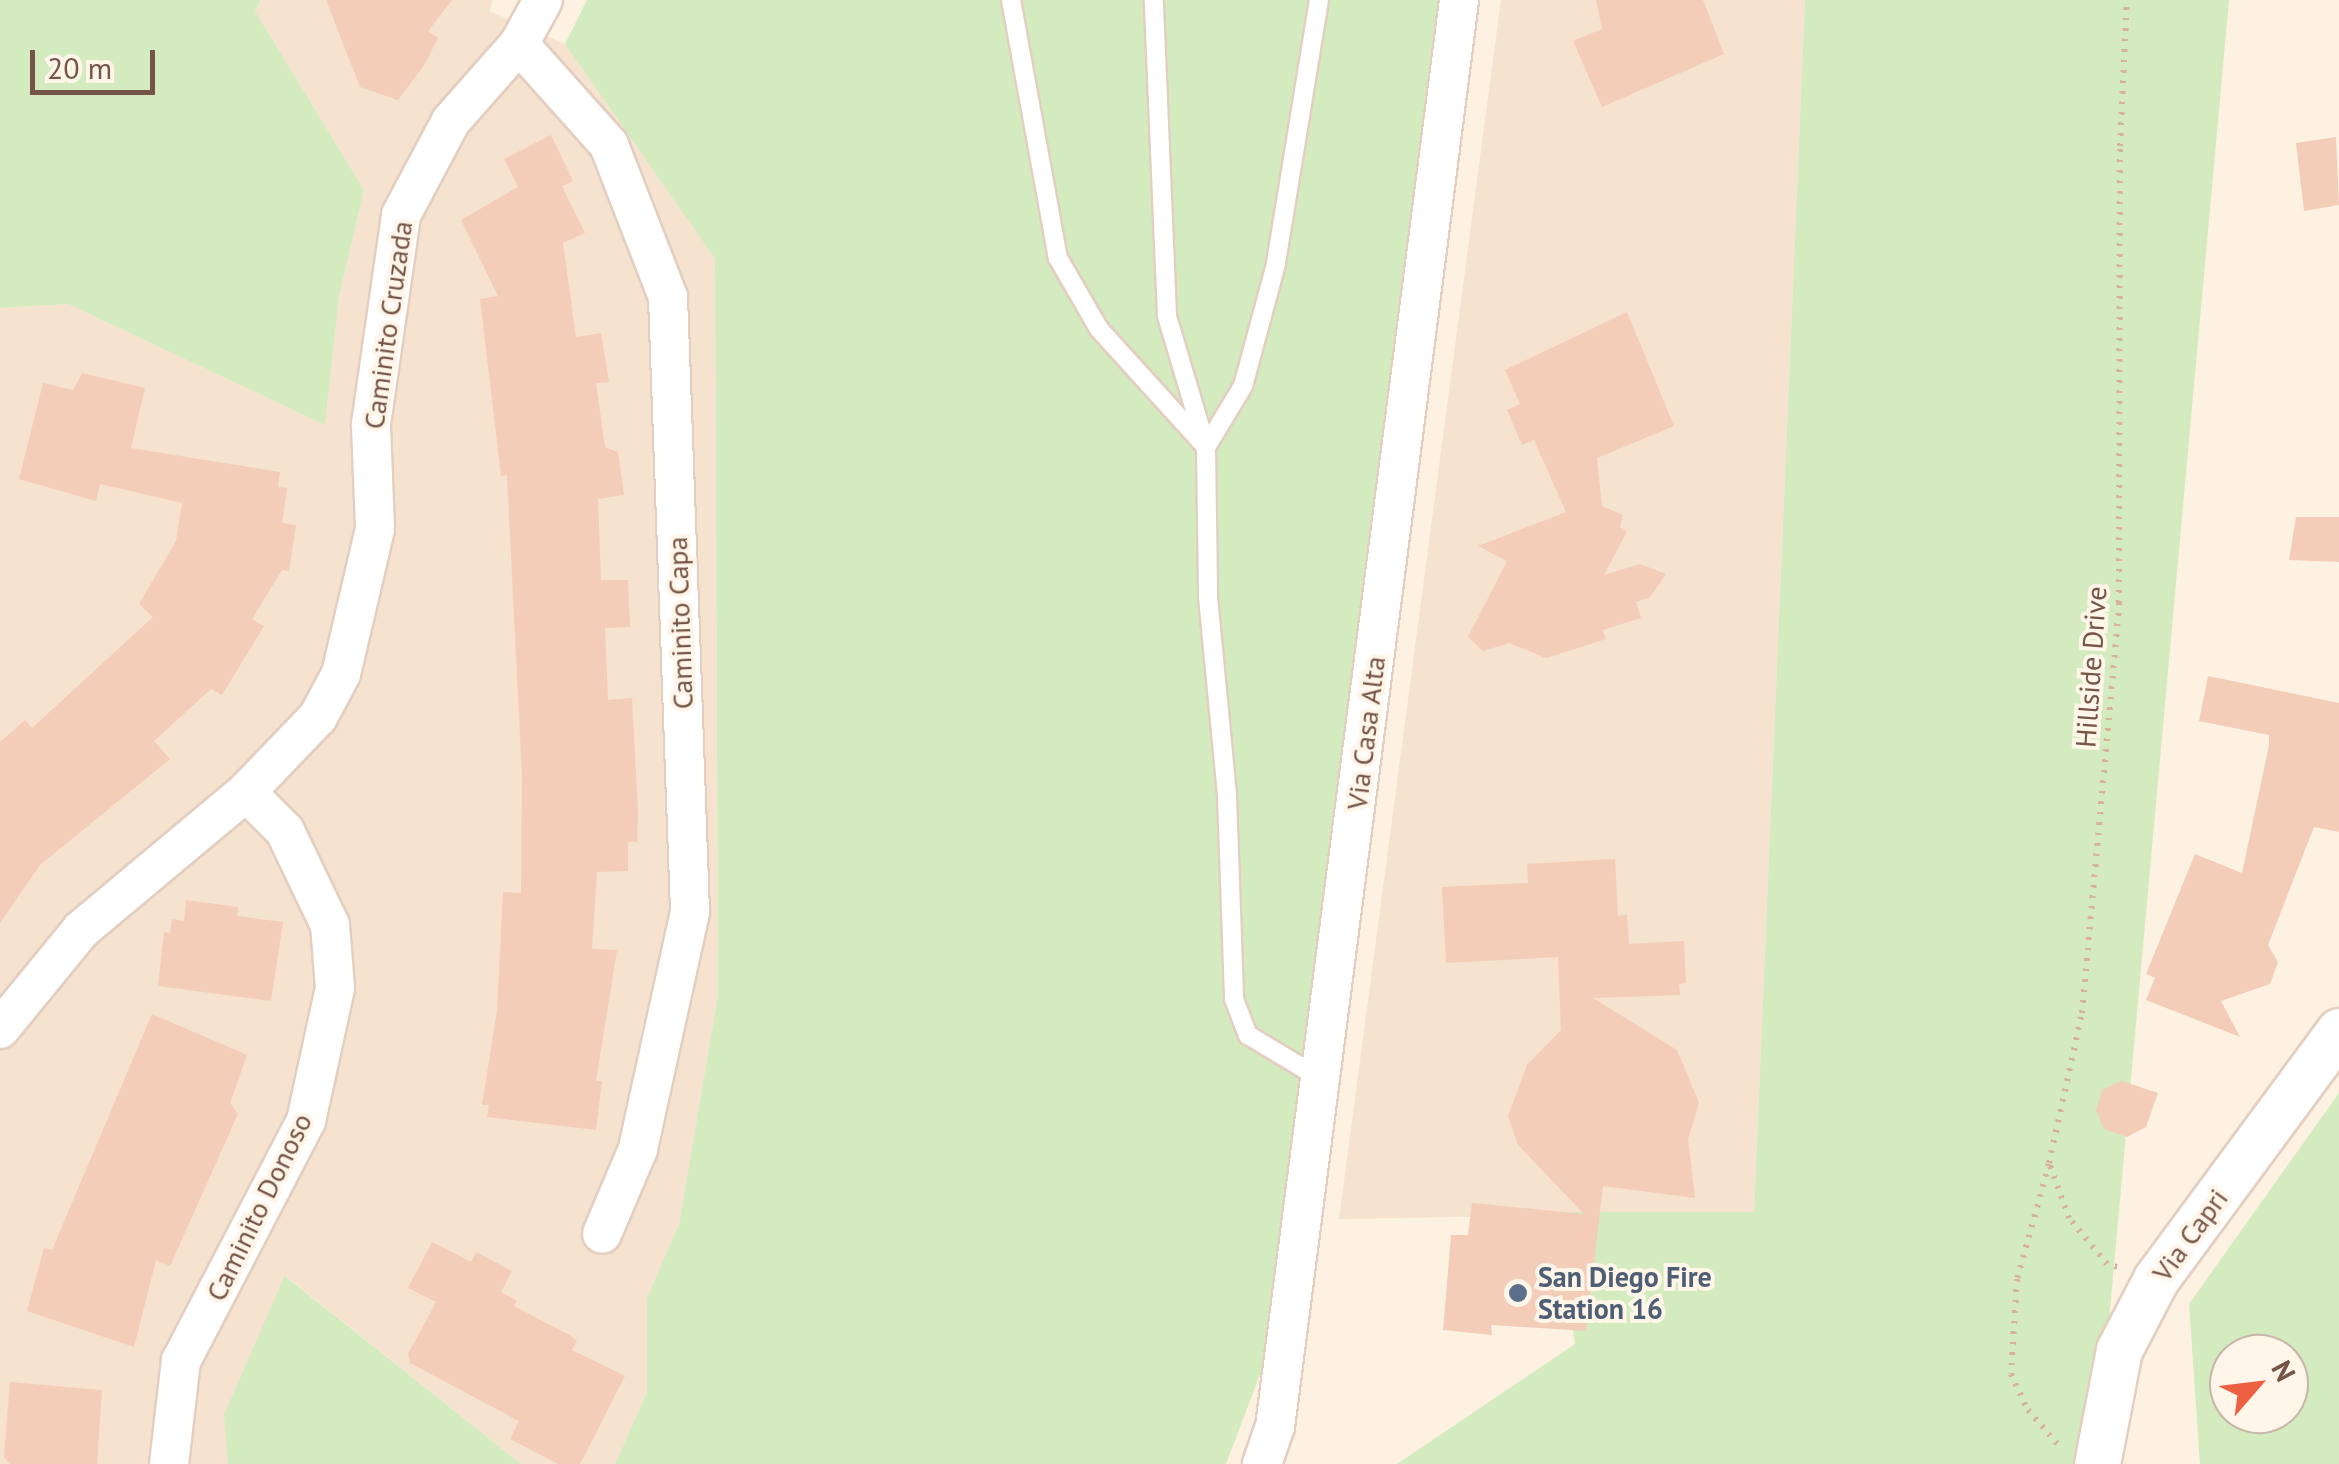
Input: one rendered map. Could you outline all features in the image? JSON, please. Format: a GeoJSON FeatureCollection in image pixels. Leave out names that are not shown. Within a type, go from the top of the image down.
{"type":"FeatureCollection","features":[{"type":"Feature","properties":{"kind":"street","name":"Caminito Cruzada"},"geometry":{"type":"LineString","coordinates":[[0,1029],[81,930],[246,792],[318,717],[341,674],[375,529],[371,424],[401,214],[451,121],[519,44],[543,0]]}},
{"type":"Feature","properties":{"kind":"street","name":"Via Casa Alta"},"geometry":{"type":"LineString","coordinates":[[1262,1464],[1275,1427],[1459,0]]}},
{"type":"Feature","properties":{"kind":"street","name":"Caminito Capa"},"geometry":{"type":"LineString","coordinates":[[519,44],[608,145],[668,296],[690,912],[638,1149],[602,1234]]}},
{"type":"Feature","properties":{"kind":"street","name":"Caminito Donoso"},"geometry":{"type":"LineString","coordinates":[[169,1464],[181,1361],[306,1121],[335,988],[330,925],[285,832],[246,792]]}},
{"type":"Feature","properties":{"kind":"street","name":"Via Capri"},"geometry":{"type":"LineString","coordinates":[[2081,1458],[2119,1350],[2156,1279],[2339,1032]]}},
{"type":"Feature","properties":{"kind":"lane"},"geometry":{"type":"LineString","coordinates":[[1011,0],[1058,258],[1099,329],[1206,447]]}},
{"type":"Feature","properties":{"kind":"lane"},"geometry":{"type":"LineString","coordinates":[[1154,0],[1167,316],[1206,447],[1208,598],[1227,796],[1234,999],[1248,1035],[1320,1079]]}},
{"type":"Feature","properties":{"kind":"lane"},"geometry":{"type":"LineString","coordinates":[[1206,447],[1243,386],[1276,264],[1319,0]]}},
{"type":"Feature","properties":{"kind":"path","name":"Hillside Drive"},"geometry":{"type":"LineString","coordinates":[[2081,1458],[2028,1410],[2010,1374],[2017,1279],[2050,1162],[2082,1013],[2119,603],[2120,146],[2128,0]]}},
{"type":"Feature","properties":{"kind":"path"},"geometry":{"type":"LineString","coordinates":[[2050,1162],[2070,1218],[2107,1264],[2156,1279]]}},
{"type":"Feature","properties":{"kind":"shaded area"},"geometry":{"type":"Polygon","coordinates":[[[261,0],[493,0],[489,11],[565,44],[715,259],[718,995],[679,1224],[647,1298],[647,1392],[615,1464],[521,1464],[286,1276],[225,1415],[228,1464],[0,1464],[0,308],[68,304],[325,425],[339,297],[364,190],[255,11],[261,0]]]}},
{"type":"Feature","properties":{"kind":"shaded area"},"geometry":{"type":"Polygon","coordinates":[[[1501,0],[1805,0],[1754,1212],[1339,1219],[1501,0]]]}},
{"type":"Feature","properties":{"kind":"green space"},"geometry":{"type":"Polygon","coordinates":[[[0,0],[261,0],[255,11],[364,190],[339,297],[325,425],[68,304],[0,308],[0,0]]]}},
{"type":"Feature","properties":{"kind":"green space"},"geometry":{"type":"Polygon","coordinates":[[[587,0],[1466,0],[1264,1364],[1226,1464],[615,1464],[647,1392],[647,1298],[679,1224],[718,995],[715,259],[565,44],[587,0]]]}},
{"type":"Feature","properties":{"kind":"green space"},"geometry":{"type":"Polygon","coordinates":[[[1805,0],[2229,0],[2096,1464],[1397,1464],[1575,1344],[1555,1212],[1754,1212],[1805,0]]]}},
{"type":"Feature","properties":{"kind":"green space"},"geometry":{"type":"Polygon","coordinates":[[[2339,1093],[2339,1464],[2200,1464],[2189,1304],[2339,1093]]]}},
{"type":"Feature","properties":{"kind":"green space"},"geometry":{"type":"Polygon","coordinates":[[[285,1275],[521,1464],[228,1464],[224,1415],[285,1275]]]}},
{"type":"Feature","properties":{"kind":"building"},"geometry":{"type":"Polygon","coordinates":[[[326,0],[452,0],[428,31],[438,38],[425,64],[398,100],[360,87],[326,0]]]}},
{"type":"Feature","properties":{"kind":"building"},"geometry":{"type":"Polygon","coordinates":[[[1596,0],[1703,0],[1724,54],[1602,107],[1573,41],[1602,29],[1596,0]]]}},
{"type":"Feature","properties":{"kind":"building"},"geometry":{"type":"Polygon","coordinates":[[[551,135],[573,181],[562,186],[585,233],[563,243],[576,337],[601,333],[609,382],[596,383],[605,447],[618,452],[624,495],[598,499],[601,580],[628,580],[630,627],[605,628],[608,700],[632,698],[637,842],[628,842],[628,871],[597,872],[592,949],[617,950],[596,1081],[602,1081],[596,1130],[487,1117],[489,1105],[482,1105],[497,1011],[503,892],[521,893],[522,775],[507,475],[501,476],[480,299],[498,296],[461,220],[518,187],[504,159],[551,135]]]}},
{"type":"Feature","properties":{"kind":"building"},"geometry":{"type":"Polygon","coordinates":[[[2336,137],[2339,205],[2304,211],[2296,143],[2336,137]]]}},
{"type":"Feature","properties":{"kind":"building"},"geometry":{"type":"Polygon","coordinates":[[[1627,312],[1674,426],[1597,458],[1602,506],[1623,515],[1620,527],[1627,531],[1604,575],[1640,564],[1666,574],[1650,597],[1636,602],[1641,618],[1603,630],[1606,639],[1546,658],[1509,643],[1483,651],[1468,637],[1507,561],[1478,546],[1566,512],[1534,440],[1522,445],[1507,410],[1520,404],[1505,370],[1627,312]]]}},
{"type":"Feature","properties":{"kind":"building"},"geometry":{"type":"Polygon","coordinates":[[[82,373],[145,388],[131,448],[280,472],[278,487],[287,488],[282,523],[296,525],[289,571],[282,570],[252,619],[264,626],[222,695],[211,689],[154,741],[170,759],[40,865],[0,923],[0,742],[25,720],[32,728],[153,617],[139,604],[176,541],[182,503],[100,484],[96,501],[19,479],[43,383],[73,390],[82,373]]]}},
{"type":"Feature","properties":{"kind":"building"},"geometry":{"type":"Polygon","coordinates":[[[2296,517],[2339,517],[2339,562],[2289,560],[2296,517]]]}},
{"type":"Feature","properties":{"kind":"building"},"geometry":{"type":"Polygon","coordinates":[[[2208,676],[2339,703],[2339,832],[2314,827],[2268,945],[2278,962],[2270,984],[2221,1001],[2240,1037],[2146,1000],[2155,978],[2146,974],[2195,854],[2242,873],[2269,745],[2269,735],[2199,721],[2208,676]]]}},
{"type":"Feature","properties":{"kind":"building"},"geometry":{"type":"Polygon","coordinates":[[[1615,859],[1618,916],[1627,915],[1629,944],[1684,941],[1686,983],[1679,984],[1680,995],[1593,998],[1677,1050],[1699,1103],[1688,1139],[1695,1198],[1603,1186],[1586,1331],[1491,1325],[1492,1335],[1443,1330],[1451,1235],[1468,1235],[1472,1203],[1584,1214],[1518,1145],[1508,1116],[1527,1065],[1561,1030],[1558,957],[1446,963],[1442,887],[1528,883],[1527,864],[1615,859]]]}},
{"type":"Feature","properties":{"kind":"building"},"geometry":{"type":"Polygon","coordinates":[[[186,900],[238,907],[237,916],[283,922],[271,1001],[158,986],[164,932],[170,933],[172,919],[184,921],[186,900]]]}},
{"type":"Feature","properties":{"kind":"building"},"geometry":{"type":"Polygon","coordinates":[[[152,1014],[247,1055],[230,1103],[238,1114],[170,1266],[156,1260],[134,1347],[27,1311],[44,1248],[52,1250],[152,1014]]]}},
{"type":"Feature","properties":{"kind":"building"},"geometry":{"type":"Polygon","coordinates":[[[2122,1081],[2158,1093],[2146,1127],[2127,1137],[2104,1129],[2096,1110],[2103,1089],[2122,1081]]]}},
{"type":"Feature","properties":{"kind":"building"},"geometry":{"type":"Polygon","coordinates":[[[432,1242],[471,1262],[476,1252],[512,1271],[501,1292],[517,1301],[514,1306],[571,1336],[577,1341],[572,1350],[625,1376],[580,1464],[558,1464],[510,1439],[519,1421],[410,1363],[408,1354],[436,1302],[408,1288],[432,1242]]]}},
{"type":"Feature","properties":{"kind":"building"},"geometry":{"type":"Polygon","coordinates":[[[10,1382],[102,1390],[97,1464],[10,1464],[4,1457],[10,1382]]]}},
{"type":"Feature","properties":{"kind":"place","name":"San Diego Fire Station 16"},"geometry":{"type":"Point","coordinates":[1518,1293]}}]}
